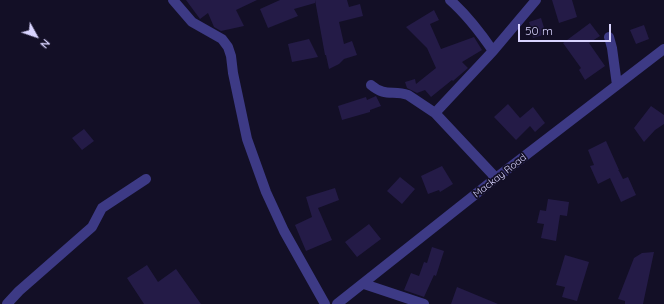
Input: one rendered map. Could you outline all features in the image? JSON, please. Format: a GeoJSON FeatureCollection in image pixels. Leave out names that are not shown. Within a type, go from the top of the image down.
{"type":"FeatureCollection","features":[{"type":"Feature","properties":{"kind":"street"},"geometry":{"type":"LineString","coordinates":[[173,0],[192,22],[222,39],[228,47],[247,139],[266,192],[284,231],[325,304]]}},
{"type":"Feature","properties":{"kind":"street"},"geometry":{"type":"LineString","coordinates":[[450,0],[472,22],[493,51]]}},
{"type":"Feature","properties":{"kind":"street"},"geometry":{"type":"LineString","coordinates":[[435,113],[493,51],[536,0]]}},
{"type":"Feature","properties":{"kind":"street"},"geometry":{"type":"LineString","coordinates":[[609,37],[617,85]]}},
{"type":"Feature","properties":{"kind":"street","name":"Mackay Road"},"geometry":{"type":"LineString","coordinates":[[337,304],[496,178],[664,49]]}},
{"type":"Feature","properties":{"kind":"street"},"geometry":{"type":"LineString","coordinates":[[371,85],[380,92],[404,94],[435,113],[496,178]]}},
{"type":"Feature","properties":{"kind":"street"},"geometry":{"type":"LineString","coordinates":[[7,304],[19,291],[92,227],[102,208],[146,179]]}},
{"type":"Feature","properties":{"kind":"street"},"geometry":{"type":"LineString","coordinates":[[364,284],[424,304]]}},
{"type":"Feature","properties":{"kind":"building"},"geometry":{"type":"Polygon","coordinates":[[[186,0],[257,0],[236,10],[244,26],[221,31],[214,27],[208,13],[200,19],[186,0]]]}},
{"type":"Feature","properties":{"kind":"building"},"geometry":{"type":"Polygon","coordinates":[[[280,0],[315,0],[315,3],[294,9],[298,16],[268,28],[260,9],[280,0]]]}},
{"type":"Feature","properties":{"kind":"building"},"geometry":{"type":"Polygon","coordinates":[[[315,0],[347,0],[349,7],[360,4],[363,16],[339,22],[344,44],[352,41],[357,55],[344,59],[339,64],[329,69],[325,55],[315,0]]]}},
{"type":"Feature","properties":{"kind":"building"},"geometry":{"type":"Polygon","coordinates":[[[552,0],[572,0],[577,17],[559,23],[552,0]]]}},
{"type":"Feature","properties":{"kind":"building"},"geometry":{"type":"Polygon","coordinates":[[[434,10],[439,20],[430,24],[441,49],[474,37],[482,50],[462,62],[468,68],[431,97],[425,90],[417,93],[407,88],[405,82],[415,79],[416,84],[436,68],[427,48],[406,27],[434,10]]]}},
{"type":"Feature","properties":{"kind":"building"},"geometry":{"type":"Polygon","coordinates":[[[541,18],[546,34],[533,38],[529,22],[541,18]]]}},
{"type":"Feature","properties":{"kind":"building"},"geometry":{"type":"Polygon","coordinates":[[[590,23],[600,36],[589,43],[605,66],[585,80],[579,70],[581,68],[563,43],[590,23]]]}},
{"type":"Feature","properties":{"kind":"building"},"geometry":{"type":"Polygon","coordinates":[[[644,25],[649,39],[636,44],[630,30],[644,25]]]}},
{"type":"Feature","properties":{"kind":"building"},"geometry":{"type":"Polygon","coordinates":[[[309,39],[318,57],[292,62],[288,44],[309,39]]]}},
{"type":"Feature","properties":{"kind":"building"},"geometry":{"type":"Polygon","coordinates":[[[376,96],[381,106],[370,110],[370,112],[342,120],[338,106],[366,97],[367,100],[376,96]]]}},
{"type":"Feature","properties":{"kind":"building"},"geometry":{"type":"Polygon","coordinates":[[[508,104],[520,118],[533,107],[545,123],[535,132],[530,126],[516,140],[494,117],[508,104]]]}},
{"type":"Feature","properties":{"kind":"building"},"geometry":{"type":"Polygon","coordinates":[[[651,106],[664,115],[664,124],[655,130],[644,142],[634,128],[651,106]]]}},
{"type":"Feature","properties":{"kind":"building"},"geometry":{"type":"Polygon","coordinates":[[[84,129],[94,141],[82,150],[72,138],[84,129]]]}},
{"type":"Feature","properties":{"kind":"building"},"geometry":{"type":"Polygon","coordinates":[[[606,141],[619,170],[618,171],[623,179],[628,177],[636,195],[621,202],[610,178],[598,184],[590,166],[594,165],[588,150],[606,141]]]}},
{"type":"Feature","properties":{"kind":"building"},"geometry":{"type":"Polygon","coordinates":[[[442,166],[453,184],[440,192],[439,190],[428,194],[421,176],[442,166]]]}},
{"type":"Feature","properties":{"kind":"building"},"geometry":{"type":"Polygon","coordinates":[[[400,177],[415,189],[402,204],[387,191],[400,177]]]}},
{"type":"Feature","properties":{"kind":"building"},"geometry":{"type":"Polygon","coordinates":[[[335,188],[339,200],[318,208],[332,240],[306,251],[295,225],[312,217],[306,197],[335,188]]]}},
{"type":"Feature","properties":{"kind":"building"},"geometry":{"type":"Polygon","coordinates":[[[548,199],[569,202],[567,216],[560,215],[556,241],[541,238],[544,224],[537,223],[540,210],[546,211],[548,199]]]}},
{"type":"Feature","properties":{"kind":"building"},"geometry":{"type":"Polygon","coordinates":[[[369,224],[381,239],[357,257],[345,242],[369,224]]]}},
{"type":"Feature","properties":{"kind":"building"},"geometry":{"type":"Polygon","coordinates":[[[432,247],[444,251],[436,276],[434,275],[424,297],[404,290],[411,273],[419,276],[424,262],[427,263],[432,247]]]}},
{"type":"Feature","properties":{"kind":"building"},"geometry":{"type":"Polygon","coordinates":[[[654,252],[643,304],[625,304],[625,301],[618,299],[634,258],[642,253],[654,252]]]}},
{"type":"Feature","properties":{"kind":"building"},"geometry":{"type":"Polygon","coordinates":[[[565,255],[589,262],[577,301],[562,297],[565,287],[556,285],[565,255]]]}},
{"type":"Feature","properties":{"kind":"building"},"geometry":{"type":"Polygon","coordinates":[[[147,265],[158,282],[176,269],[201,304],[144,304],[127,278],[147,265]]]}},
{"type":"Feature","properties":{"kind":"building"},"geometry":{"type":"Polygon","coordinates":[[[457,287],[498,304],[451,304],[457,287]]]}}]}
